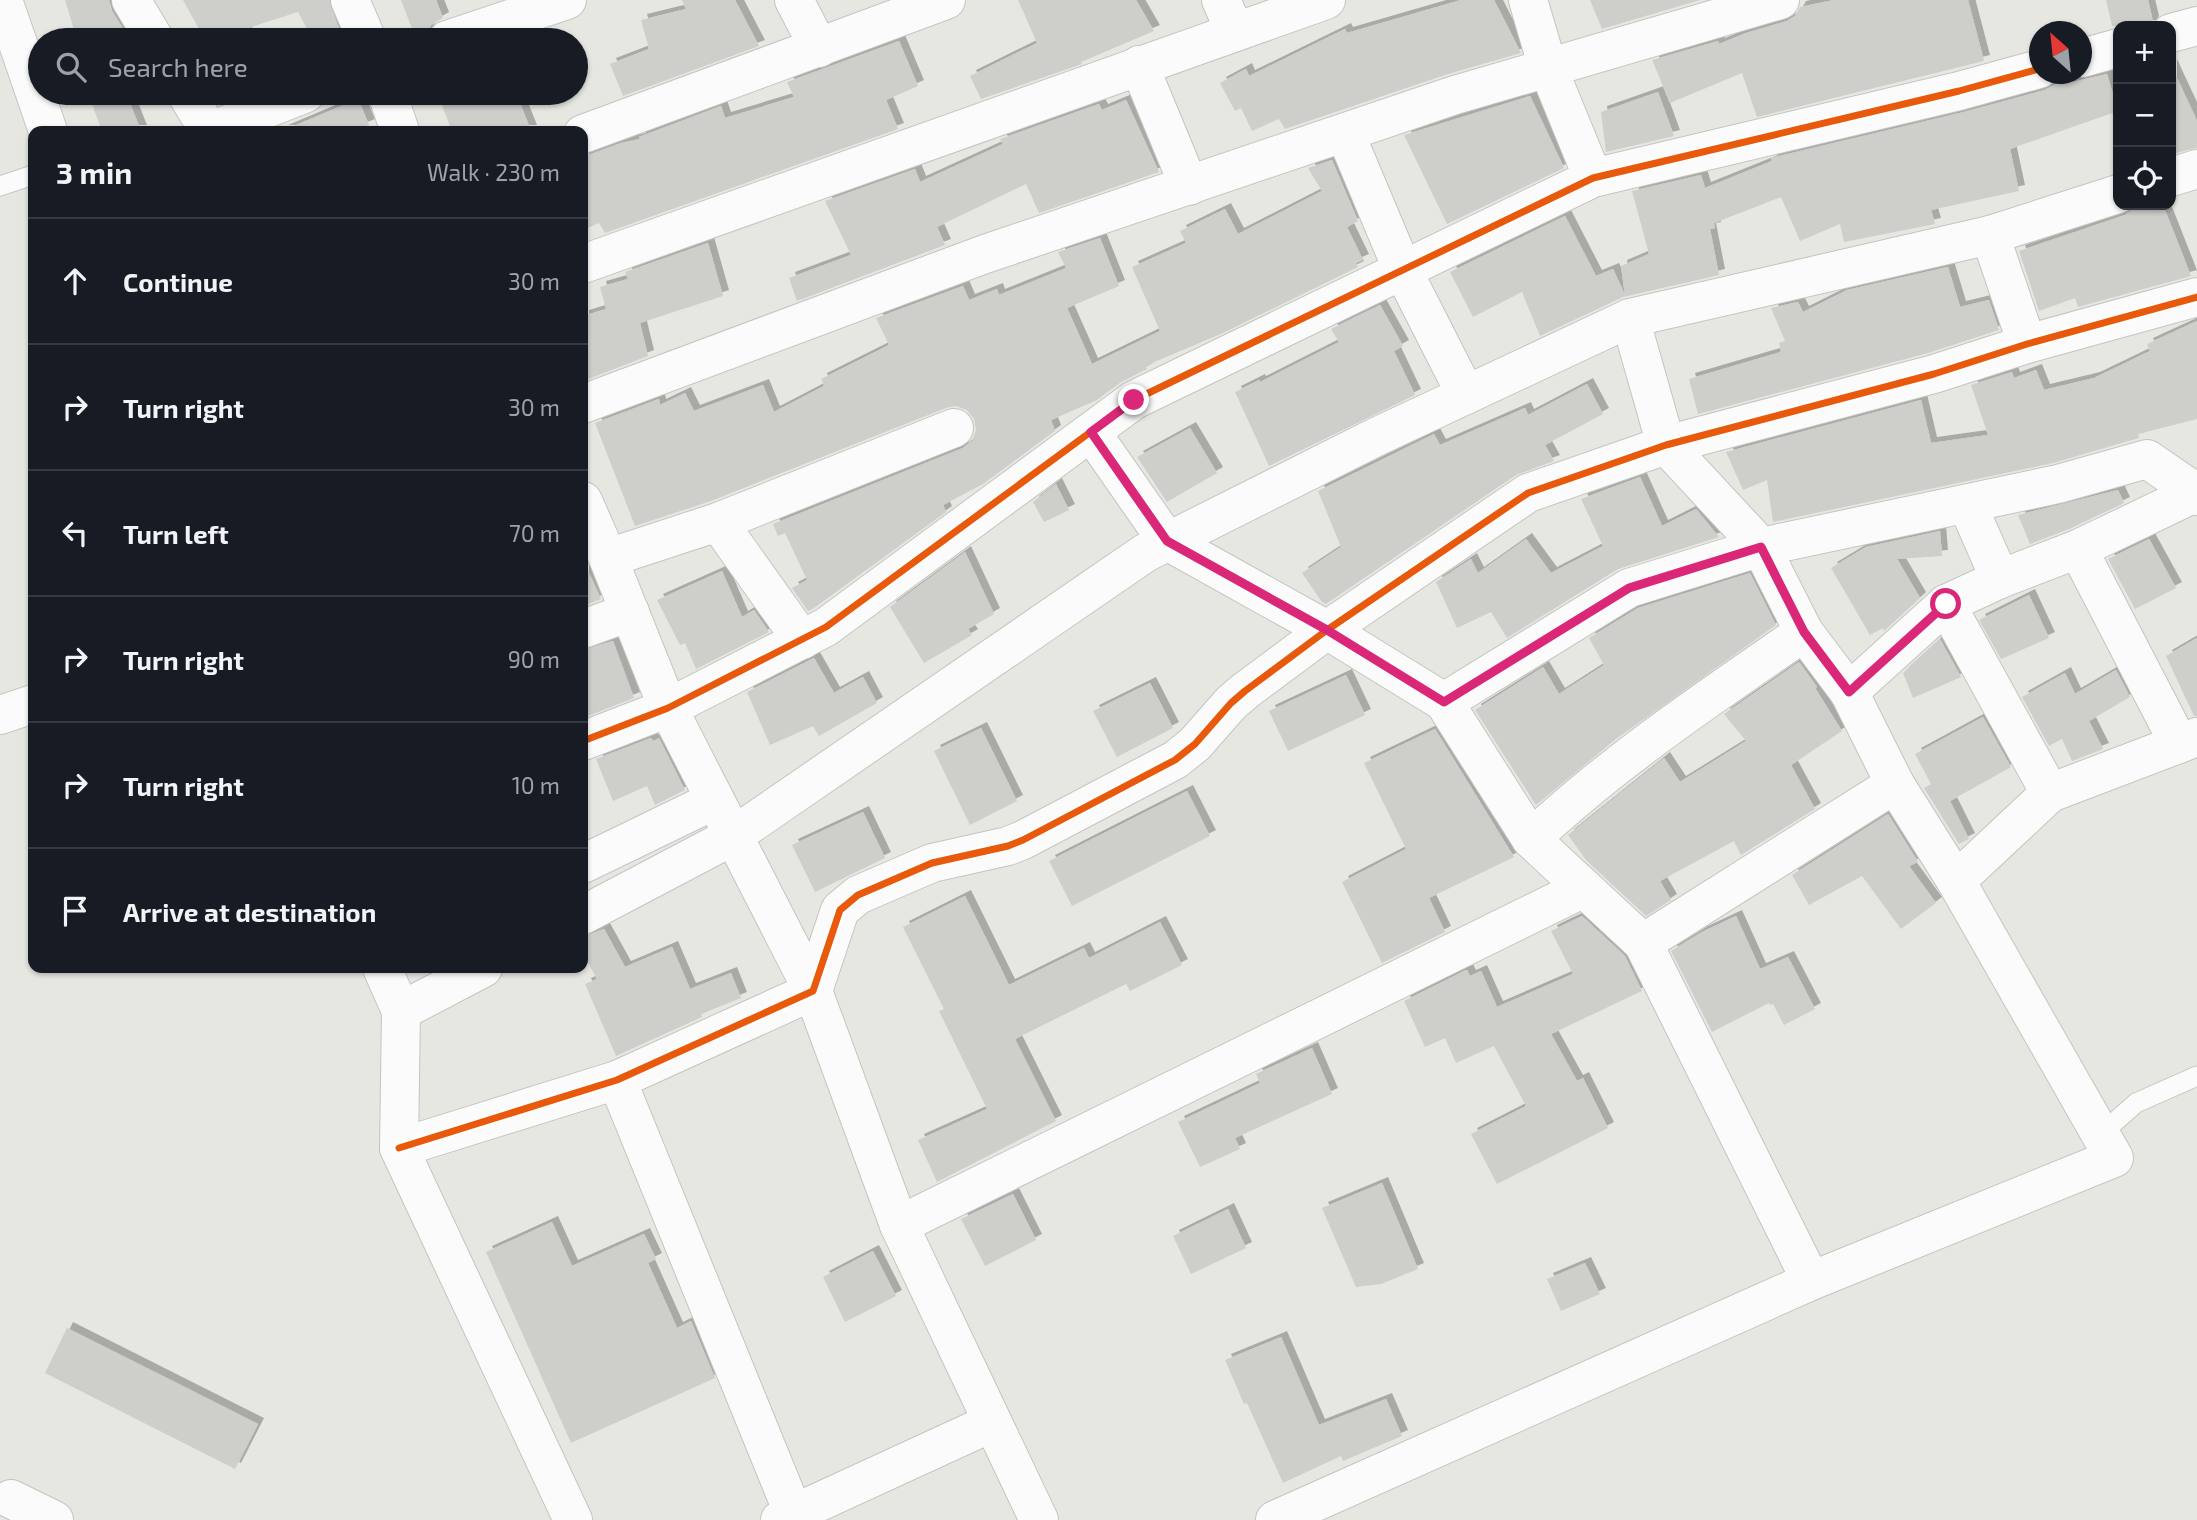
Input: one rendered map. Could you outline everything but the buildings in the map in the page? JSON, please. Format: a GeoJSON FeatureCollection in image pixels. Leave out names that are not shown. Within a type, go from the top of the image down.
{"type":"FeatureCollection","features":[{"type":"Feature","properties":{"kind":"street"},"geometry":{"type":"LineString","coordinates":[[3,0],[28,73]]}},
{"type":"Feature","properties":{"kind":"street"},"geometry":{"type":"LineString","coordinates":[[131,0],[148,28]]}},
{"type":"Feature","properties":{"kind":"street"},"geometry":{"type":"LineString","coordinates":[[350,0],[362,28]]}},
{"type":"Feature","properties":{"kind":"street"},"geometry":{"type":"LineString","coordinates":[[483,28],[567,0]]}},
{"type":"Feature","properties":{"kind":"street"},"geometry":{"type":"LineString","coordinates":[[794,0],[819,48]]}},
{"type":"Feature","properties":{"kind":"street"},"geometry":{"type":"LineString","coordinates":[[588,132],[946,0]]}},
{"type":"Feature","properties":{"kind":"street"},"geometry":{"type":"LineString","coordinates":[[588,262],[1139,65],[1228,16],[1326,0]]}},
{"type":"Feature","properties":{"kind":"street"},"geometry":{"type":"LineString","coordinates":[[1528,0],[1548,68],[1593,178]]}},
{"type":"Feature","properties":{"kind":"street"},"geometry":{"type":"LineString","coordinates":[[588,402],[985,254],[1455,95],[1780,0]]}},
{"type":"Feature","properties":{"kind":"street"},"geometry":{"type":"LineString","coordinates":[[2176,32],[2197,26]]}},
{"type":"Feature","properties":{"kind":"street"},"geometry":{"type":"LineString","coordinates":[[2092,55],[2113,49]]}},
{"type":"Feature","properties":{"kind":"street"},"geometry":{"type":"LineString","coordinates":[[1139,65],[1189,186]]}},
{"type":"Feature","properties":{"kind":"street"},"geometry":{"type":"LineString","coordinates":[[588,739],[668,708],[826,627],[1134,400],[1593,178],[1959,91],[2029,72]]}},
{"type":"Feature","properties":{"kind":"street"},"geometry":{"type":"LineString","coordinates":[[39,105],[46,126]]}},
{"type":"Feature","properties":{"kind":"street"},"geometry":{"type":"LineString","coordinates":[[194,105],[207,126]]}},
{"type":"Feature","properties":{"kind":"street"},"geometry":{"type":"LineString","coordinates":[[223,126],[276,105]]}},
{"type":"Feature","properties":{"kind":"street"},"geometry":{"type":"LineString","coordinates":[[391,105],[398,126]]}},
{"type":"Feature","properties":{"kind":"street"},"geometry":{"type":"LineString","coordinates":[[1345,133],[1404,271],[1466,395]]}},
{"type":"Feature","properties":{"kind":"street"},"geometry":{"type":"LineString","coordinates":[[2176,175],[2197,169]]}},
{"type":"Feature","properties":{"kind":"street"},"geometry":{"type":"LineString","coordinates":[[588,912],[733,836],[1145,553],[1376,437],[1630,318],[1990,235],[2113,196]]}},
{"type":"Feature","properties":{"kind":"street"},"geometry":{"type":"LineString","coordinates":[[1990,235],[2027,344]]}},
{"type":"Feature","properties":{"kind":"street"},"geometry":{"type":"LineString","coordinates":[[399,1148],[617,1080],[813,991],[840,910],[858,895],[932,863],[1008,846],[1023,840],[1175,760],[1195,744],[1231,703],[1327,630],[1528,493],[1666,445],[1934,374],[2027,344],[2197,297]]}},
{"type":"Feature","properties":{"kind":"street"},"geometry":{"type":"LineString","coordinates":[[1275,1520],[1811,1281],[2115,1158],[1956,881],[1895,784],[1849,692],[1804,632],[1761,547],[1666,445],[1630,318]]}},
{"type":"Feature","properties":{"kind":"street"},"geometry":{"type":"LineString","coordinates":[[608,558],[718,522],[954,428]]}},
{"type":"Feature","properties":{"kind":"street"},"geometry":{"type":"LineString","coordinates":[[1091,432],[1167,541],[1327,630],[1444,702],[1531,839],[1643,943],[1811,1281]]}},
{"type":"Feature","properties":{"kind":"street"},"geometry":{"type":"LineString","coordinates":[[1444,702],[1629,588],[1761,547],[2057,484],[2147,459],[2196,493],[2078,550],[2000,579],[1946,604],[1849,692]]}},
{"type":"Feature","properties":{"kind":"street"},"geometry":{"type":"LineString","coordinates":[[1968,504],[2000,579]]}},
{"type":"Feature","properties":{"kind":"street"},"geometry":{"type":"LineString","coordinates":[[588,516],[608,558],[668,708],[813,991],[899,1225],[1039,1520]]}},
{"type":"Feature","properties":{"kind":"street"},"geometry":{"type":"LineString","coordinates":[[718,522],[802,640]]}},
{"type":"Feature","properties":{"kind":"street"},"geometry":{"type":"LineString","coordinates":[[1956,881],[2050,793],[2188,740],[2078,550]]}},
{"type":"Feature","properties":{"kind":"street"},"geometry":{"type":"LineString","coordinates":[[1946,604],[2050,793]]}},
{"type":"Feature","properties":{"kind":"street"},"geometry":{"type":"LineString","coordinates":[[588,627],[630,612]]}},
{"type":"Feature","properties":{"kind":"street"},"geometry":{"type":"LineString","coordinates":[[1531,839],[1561,811],[1691,710],[1804,632]]}},
{"type":"Feature","properties":{"kind":"street"},"geometry":{"type":"LineString","coordinates":[[0,715],[28,706]]}},
{"type":"Feature","properties":{"kind":"street"},"geometry":{"type":"LineString","coordinates":[[1643,943],[1895,784]]}},
{"type":"Feature","properties":{"kind":"street"},"geometry":{"type":"LineString","coordinates":[[588,862],[715,800]]}},
{"type":"Feature","properties":{"kind":"street"},"geometry":{"type":"LineString","coordinates":[[899,1225],[1584,888]]}},
{"type":"Feature","properties":{"kind":"street"},"geometry":{"type":"LineString","coordinates":[[384,973],[401,1011],[399,1148],[573,1520]]}},
{"type":"Feature","properties":{"kind":"street"},"geometry":{"type":"LineString","coordinates":[[401,1011],[474,973]]}},
{"type":"Feature","properties":{"kind":"street"},"geometry":{"type":"LineString","coordinates":[[617,1080],[790,1518],[991,1423]]}},
{"type":"Feature","properties":{"kind":"street"},"geometry":{"type":"LineString","coordinates":[[6,1504],[54,1520]]}},
{"type":"Feature","properties":{"kind":"lane"},"geometry":{"type":"LineString","coordinates":[[0,186],[28,177]]}},
{"type":"Feature","properties":{"kind":"lane"},"geometry":{"type":"LineString","coordinates":[[2101,1134],[2136,1103],[2197,1076]]}},
{"type":"Feature","properties":{"kind":"cycle path"},"geometry":{"type":"LineString","coordinates":[[588,739],[668,708],[826,627],[1134,400],[1593,178],[1959,91],[2029,72]]}},
{"type":"Feature","properties":{"kind":"cycle path"},"geometry":{"type":"LineString","coordinates":[[399,1148],[617,1080],[813,991],[840,910],[858,895],[932,863],[1008,846],[1023,840],[1175,760],[1195,744],[1245,691],[1327,630],[1528,493],[1666,445],[1934,374],[2027,344],[2197,297]]}},
{"type":"Feature","properties":{"kind":"route"},"geometry":{"type":"LineString","coordinates":[[1134,400],[1091,432],[1167,541],[1327,630],[1444,702],[1629,588],[1761,547],[1804,632],[1849,692],[1946,604]]}}]}
